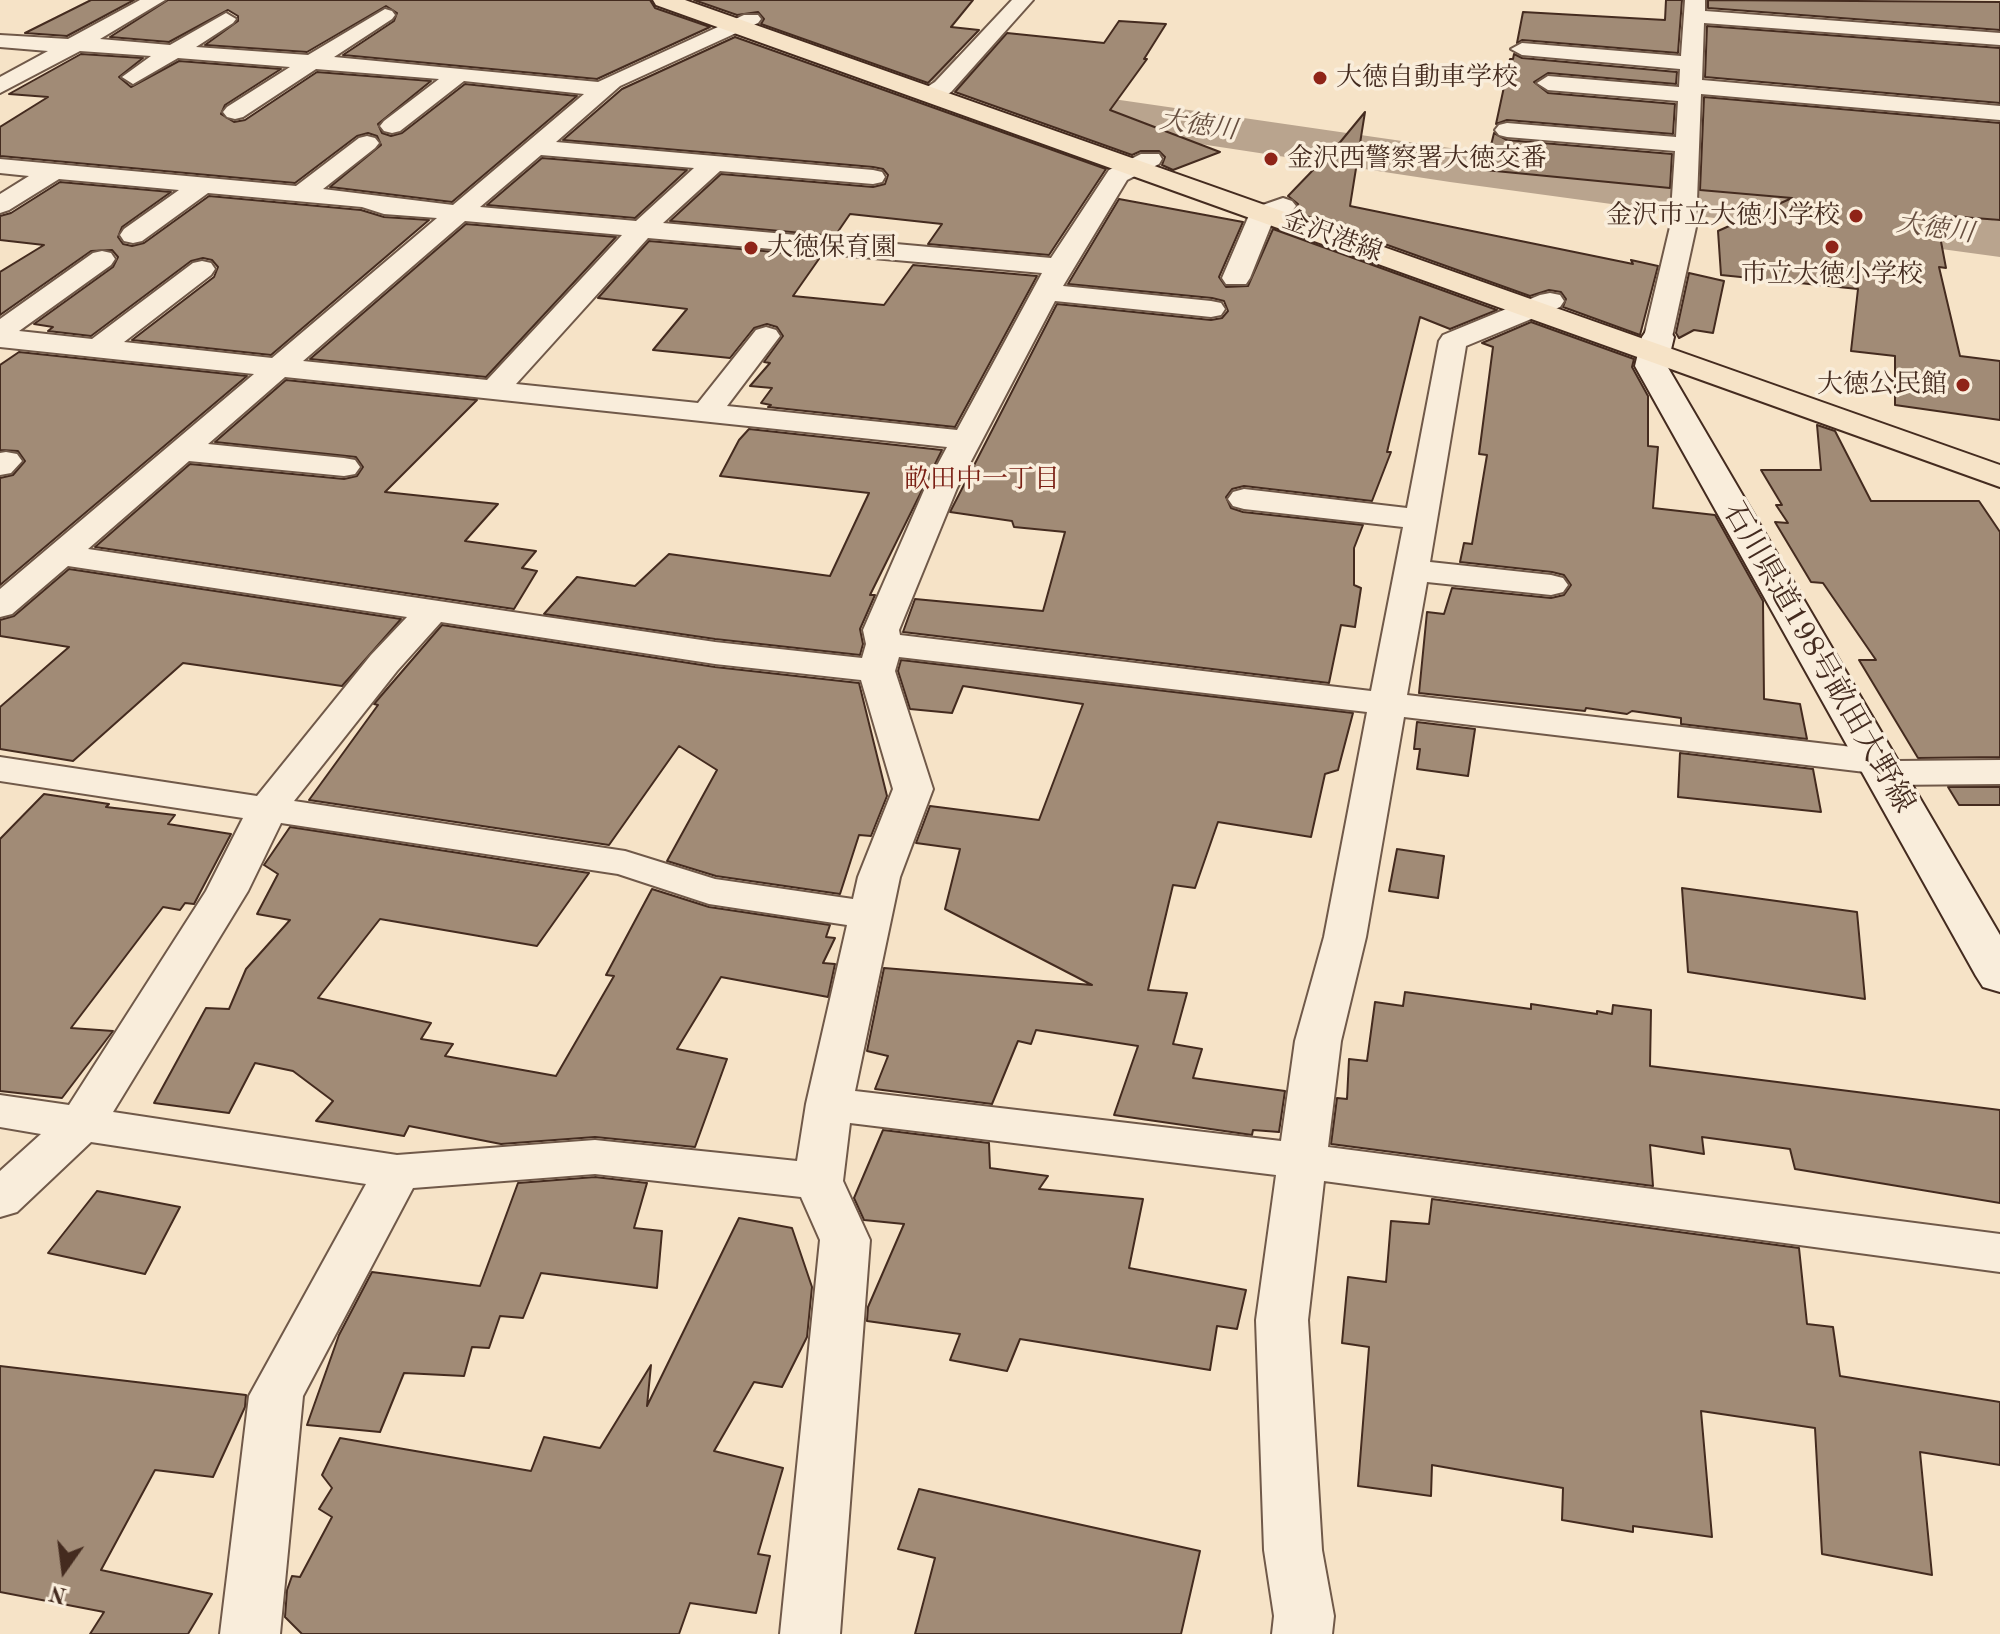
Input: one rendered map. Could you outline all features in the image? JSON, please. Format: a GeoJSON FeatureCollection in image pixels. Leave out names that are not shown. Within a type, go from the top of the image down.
{"type":"FeatureCollection","features":[{"type":"Feature","properties":{"kind":"main road","name":"金沢港線"},"geometry":{"type":"LineString","coordinates":[[664,0],[947,82],[1141,162],[1655,345],[2000,461]]}},
{"type":"Feature","properties":{"kind":"main road","name":"金沢港線"},"geometry":{"type":"LineString","coordinates":[[697,0],[743,22]]}},
{"type":"Feature","properties":{"kind":"main road","name":"金沢港線"},"geometry":{"type":"LineString","coordinates":[[1655,345],[2000,477]]}},
{"type":"Feature","properties":{"kind":"main road","name":"石川県道198号畝田大野線"},"geometry":{"type":"LineString","coordinates":[[1655,345],[1651,366],[2000,976]]}},
{"type":"Feature","properties":{"kind":"street"},"geometry":{"type":"LineString","coordinates":[[0,86],[155,0]]}},
{"type":"Feature","properties":{"kind":"street"},"geometry":{"type":"LineString","coordinates":[[947,82],[1023,0]]}},
{"type":"Feature","properties":{"kind":"street"},"geometry":{"type":"LineString","coordinates":[[1655,345],[1683,227],[1694,8],[1873,22],[2000,39]]}},
{"type":"Feature","properties":{"kind":"street"},"geometry":{"type":"LineString","coordinates":[[235,112],[385,15]]}},
{"type":"Feature","properties":{"kind":"street"},"geometry":{"type":"LineString","coordinates":[[133,77],[226,19]]}},
{"type":"Feature","properties":{"kind":"street"},"geometry":{"type":"LineString","coordinates":[[2,603],[612,81],[743,22]]}},
{"type":"Feature","properties":{"kind":"street"},"geometry":{"type":"LineString","coordinates":[[0,41],[313,62],[603,89]]}},
{"type":"Feature","properties":{"kind":"street"},"geometry":{"type":"LineString","coordinates":[[1522,49],[1691,63]]}},
{"type":"Feature","properties":{"kind":"street"},"geometry":{"type":"LineString","coordinates":[[392,126],[457,76]]}},
{"type":"Feature","properties":{"kind":"street"},"geometry":{"type":"LineString","coordinates":[[1548,83],[2000,113]]}},
{"type":"Feature","properties":{"kind":"street"},"geometry":{"type":"LineString","coordinates":[[1507,130],[1685,145]]}},
{"type":"Feature","properties":{"kind":"street"},"geometry":{"type":"LineString","coordinates":[[301,194],[367,143]]}},
{"type":"Feature","properties":{"kind":"street"},"geometry":{"type":"LineString","coordinates":[[535,147],[873,177]]}},
{"type":"Feature","properties":{"kind":"street"},"geometry":{"type":"LineString","coordinates":[[810,1634],[845,1240],[819,1181],[829,1104],[879,877],[913,789],[881,658],[881,630],[941,488],[1052,280],[1118,175],[1141,162]]}},
{"type":"Feature","properties":{"kind":"street"},"geometry":{"type":"LineString","coordinates":[[494,390],[642,229],[714,163]]}},
{"type":"Feature","properties":{"kind":"street"},"geometry":{"type":"LineString","coordinates":[[0,166],[642,229],[1052,280],[1211,309]]}},
{"type":"Feature","properties":{"kind":"street"},"geometry":{"type":"LineString","coordinates":[[0,205],[54,171]]}},
{"type":"Feature","properties":{"kind":"street"},"geometry":{"type":"LineString","coordinates":[[133,235],[203,185]]}},
{"type":"Feature","properties":{"kind":"street"},"geometry":{"type":"LineString","coordinates":[[1236,278],[1273,209]]}},
{"type":"Feature","properties":{"kind":"street"},"geometry":{"type":"LineString","coordinates":[[0,335],[102,259]]}},
{"type":"Feature","properties":{"kind":"street"},"geometry":{"type":"LineString","coordinates":[[99,348],[202,269]]}},
{"type":"Feature","properties":{"kind":"street"},"geometry":{"type":"LineString","coordinates":[[1302,1634],[1304,1616],[1293,1550],[1282,1320],[1318,1041],[1345,937],[1453,341],[1540,304]]}},
{"type":"Feature","properties":{"kind":"street"},"geometry":{"type":"LineString","coordinates":[[0,335],[967,440]]}},
{"type":"Feature","properties":{"kind":"street"},"geometry":{"type":"LineString","coordinates":[[706,412],[766,336]]}},
{"type":"Feature","properties":{"kind":"street"},"geometry":{"type":"LineString","coordinates":[[181,451],[344,467]]}},
{"type":"Feature","properties":{"kind":"street"},"geometry":{"type":"LineString","coordinates":[[1244,499],[1420,519]]}},
{"type":"Feature","properties":{"kind":"street"},"geometry":{"type":"LineString","coordinates":[[61,555],[715,653],[881,658],[1389,703],[1881,768],[2000,772]]}},
{"type":"Feature","properties":{"kind":"street"},"geometry":{"type":"LineString","coordinates":[[1411,570],[1551,585]]}},
{"type":"Feature","properties":{"kind":"street"},"geometry":{"type":"LineString","coordinates":[[0,1199],[82,1123],[227,891],[268,808],[384,663],[434,609]]}},
{"type":"Feature","properties":{"kind":"street"},"geometry":{"type":"LineString","coordinates":[[0,769],[625,863],[709,891],[871,915]]}},
{"type":"Feature","properties":{"kind":"street"},"geometry":{"type":"LineString","coordinates":[[829,1104],[1303,1161],[2000,1253]]}},
{"type":"Feature","properties":{"kind":"street"},"geometry":{"type":"LineString","coordinates":[[0,1111],[397,1172],[595,1157],[819,1181]]}},
{"type":"Feature","properties":{"kind":"street"},"geometry":{"type":"LineString","coordinates":[[250,1634],[276,1396],[397,1172]]}},
{"type":"Feature","properties":{"kind":"building"},"geometry":{"type":"Polygon","coordinates":[[[91,0],[134,0],[67,36],[25,33],[91,0]]]}},
{"type":"Feature","properties":{"kind":"building"},"geometry":{"type":"Polygon","coordinates":[[[168,0],[650,0],[655,8],[710,27],[597,79],[343,55],[394,21],[397,13],[386,6],[307,52],[205,45],[238,21],[238,16],[228,10],[169,42],[110,37],[168,0]]]}},
{"type":"Feature","properties":{"kind":"building"},"geometry":{"type":"Polygon","coordinates":[[[694,0],[973,0],[951,27],[979,30],[928,83],[761,24],[764,19],[758,12],[737,15],[694,0]]]}},
{"type":"Feature","properties":{"kind":"building"},"geometry":{"type":"Polygon","coordinates":[[[1666,0],[1682,0],[1678,53],[1522,40],[1517,43],[1523,12],[1665,20],[1666,0]]]}},
{"type":"Feature","properties":{"kind":"building"},"geometry":{"type":"Polygon","coordinates":[[[1708,0],[2000,2],[2000,30],[1708,8],[1708,0]]]}},
{"type":"Feature","properties":{"kind":"building"},"geometry":{"type":"Polygon","coordinates":[[[1119,21],[1166,24],[1144,59],[1147,59],[1110,110],[1220,152],[1173,170],[1162,165],[1165,157],[1159,151],[1141,151],[1132,155],[955,92],[1007,33],[1104,43],[1119,21]]]}},
{"type":"Feature","properties":{"kind":"building"},"geometry":{"type":"Polygon","coordinates":[[[1707,26],[2000,48],[2000,103],[1705,77],[1707,26]]]}},
{"type":"Feature","properties":{"kind":"building"},"geometry":{"type":"Polygon","coordinates":[[[735,37],[1106,169],[1049,255],[928,244],[942,224],[850,214],[835,236],[670,221],[721,174],[873,187],[885,184],[888,175],[883,169],[873,167],[563,140],[622,89],[735,37]]]}},
{"type":"Feature","properties":{"kind":"building"},"geometry":{"type":"Polygon","coordinates":[[[81,54],[143,58],[119,77],[131,87],[179,61],[281,69],[225,105],[221,114],[234,122],[245,120],[317,72],[431,81],[378,124],[382,133],[391,136],[402,133],[465,84],[577,96],[452,202],[330,187],[381,145],[377,136],[368,133],[357,136],[295,183],[0,156],[0,127],[48,97],[9,94],[81,54]]]}},
{"type":"Feature","properties":{"kind":"building"},"geometry":{"type":"Polygon","coordinates":[[[1514,54],[1522,58],[1677,72],[1676,84],[1548,73],[1534,82],[1548,93],[1675,104],[1673,134],[1507,120],[1496,124],[1510,59],[1514,54]]]}},
{"type":"Feature","properties":{"kind":"building","name":"金沢市立大徳小学校"},"geometry":{"type":"Polygon","coordinates":[[[1704,97],[2000,123],[2000,220],[1936,215],[1946,268],[1939,267],[1960,356],[2000,361],[2000,420],[1895,405],[1895,356],[1851,351],[1858,289],[1721,275],[1718,231],[1792,198],[1700,190],[1704,97]]]}},
{"type":"Feature","properties":{"kind":"building"},"geometry":{"type":"Polygon","coordinates":[[[1365,112],[1350,206],[1633,264],[1631,260],[1658,266],[1640,335],[1563,307],[1566,299],[1561,292],[1549,290],[1530,296],[1295,212],[1298,204],[1288,196],[1315,168],[1318,169],[1365,112]]]}},
{"type":"Feature","properties":{"kind":"building"},"geometry":{"type":"Polygon","coordinates":[[[1494,133],[1507,140],[1672,154],[1670,188],[1485,170],[1494,133]]]}},
{"type":"Feature","properties":{"kind":"building"},"geometry":{"type":"Polygon","coordinates":[[[542,158],[687,170],[635,218],[487,205],[542,158]]]}},
{"type":"Feature","properties":{"kind":"building"},"geometry":{"type":"Polygon","coordinates":[[[60,182],[171,192],[122,227],[118,237],[123,244],[132,246],[144,243],[209,196],[361,210],[384,217],[429,220],[271,355],[132,340],[214,277],[218,267],[212,260],[203,258],[191,261],[91,336],[48,331],[53,327],[34,324],[113,267],[118,257],[112,250],[91,251],[0,315],[0,272],[44,245],[0,240],[0,216],[11,213],[60,182]]]}},
{"type":"Feature","properties":{"kind":"building"},"geometry":{"type":"Polygon","coordinates":[[[1119,199],[1243,222],[1219,277],[1226,287],[1248,286],[1273,229],[1497,310],[1450,329],[1420,317],[1387,452],[1391,452],[1372,501],[1244,486],[1232,489],[1226,497],[1231,508],[1243,512],[1363,525],[1354,548],[1354,585],[1361,588],[1355,627],[1341,625],[1329,683],[903,632],[915,599],[1043,611],[1065,532],[1014,527],[1012,521],[950,512],[1057,304],[1211,320],[1222,318],[1228,311],[1224,301],[1212,298],[1068,284],[1119,199]]]}},
{"type":"Feature","properties":{"kind":"building"},"geometry":{"type":"Polygon","coordinates":[[[466,224],[616,237],[486,377],[310,359],[466,224]]]}},
{"type":"Feature","properties":{"kind":"building"},"geometry":{"type":"Polygon","coordinates":[[[649,241],[821,256],[793,296],[884,305],[913,265],[1037,276],[955,427],[768,407],[771,405],[761,403],[772,388],[750,386],[770,363],[764,362],[783,336],[777,327],[767,324],[754,328],[730,358],[653,350],[687,309],[598,298],[649,241]]]}},
{"type":"Feature","properties":{"kind":"building"},"geometry":{"type":"Polygon","coordinates":[[[1689,273],[1724,281],[1713,333],[1694,330],[1679,338],[1676,333],[1689,273]]]}},
{"type":"Feature","properties":{"kind":"building"},"geometry":{"type":"Polygon","coordinates":[[[1531,322],[1634,359],[1632,367],[1648,396],[1648,446],[1658,447],[1653,508],[1715,515],[1763,601],[1764,699],[1800,704],[1807,739],[1681,724],[1681,718],[1632,711],[1627,714],[1586,708],[1585,711],[1419,693],[1427,612],[1444,614],[1452,588],[1551,598],[1564,595],[1571,585],[1564,575],[1552,572],[1460,562],[1464,543],[1472,544],[1487,455],[1479,454],[1493,347],[1482,343],[1531,322]]]}},
{"type":"Feature","properties":{"kind":"building"},"geometry":{"type":"Polygon","coordinates":[[[19,352],[247,376],[0,585],[0,478],[13,475],[25,461],[18,451],[0,450],[0,365],[19,352]]]}},
{"type":"Feature","properties":{"kind":"building"},"geometry":{"type":"Polygon","coordinates":[[[286,380],[477,400],[385,492],[498,504],[465,541],[536,551],[522,568],[537,571],[514,609],[95,547],[190,464],[344,479],[357,476],[363,467],[356,457],[215,442],[286,380]]]}},
{"type":"Feature","properties":{"kind":"building"},"geometry":{"type":"Polygon","coordinates":[[[1817,425],[1835,431],[1871,501],[1979,501],[2000,532],[2000,757],[1918,758],[1859,660],[1876,660],[1823,583],[1811,582],[1775,522],[1788,523],[1776,505],[1782,505],[1761,470],[1821,470],[1817,425]]]}},
{"type":"Feature","properties":{"kind":"building"},"geometry":{"type":"Polygon","coordinates":[[[749,429],[942,450],[870,595],[875,595],[860,629],[863,644],[860,655],[715,639],[544,614],[577,577],[635,586],[669,554],[830,576],[869,493],[720,476],[739,440],[749,429]]]}},
{"type":"Feature","properties":{"kind":"building"},"geometry":{"type":"Polygon","coordinates":[[[69,569],[401,619],[342,686],[183,663],[73,761],[0,749],[0,707],[69,647],[0,636],[0,620],[14,616],[69,569]]]}},
{"type":"Feature","properties":{"kind":"building"},"geometry":{"type":"Polygon","coordinates":[[[442,625],[715,667],[859,683],[887,796],[871,836],[859,835],[840,894],[716,876],[667,861],[717,770],[679,746],[609,845],[309,800],[378,705],[374,704],[442,625]]]}},
{"type":"Feature","properties":{"kind":"building"},"geometry":{"type":"Polygon","coordinates":[[[901,660],[1353,713],[1338,770],[1325,774],[1311,837],[1218,822],[1195,888],[1173,885],[1148,990],[1187,993],[1173,1044],[1202,1049],[1193,1078],[1285,1091],[1279,1132],[1253,1130],[1252,1135],[1114,1115],[1138,1046],[1036,1030],[1031,1044],[1018,1041],[992,1104],[875,1089],[888,1056],[867,1051],[884,968],[1092,985],[945,909],[960,849],[916,843],[930,806],[1039,820],[1083,704],[963,686],[952,713],[910,709],[898,671],[901,660]]]}},
{"type":"Feature","properties":{"kind":"building"},"geometry":{"type":"Polygon","coordinates":[[[1417,722],[1475,729],[1468,776],[1417,769],[1420,749],[1414,749],[1417,722]]]}},
{"type":"Feature","properties":{"kind":"building"},"geometry":{"type":"Polygon","coordinates":[[[1680,753],[1813,769],[1821,812],[1678,797],[1680,753]]]}},
{"type":"Feature","properties":{"kind":"building"},"geometry":{"type":"Polygon","coordinates":[[[1948,787],[2000,787],[2000,805],[1959,805],[1948,787]]]}},
{"type":"Feature","properties":{"kind":"building"},"geometry":{"type":"Polygon","coordinates":[[[44,794],[109,804],[106,807],[175,815],[168,824],[231,834],[194,904],[185,903],[180,910],[163,907],[71,1028],[113,1031],[62,1098],[0,1091],[0,839],[44,794]]]}},
{"type":"Feature","properties":{"kind":"building"},"geometry":{"type":"Polygon","coordinates":[[[290,827],[589,873],[537,946],[380,919],[318,998],[431,1023],[421,1039],[453,1044],[445,1056],[556,1076],[614,976],[606,975],[652,889],[709,907],[830,925],[826,937],[835,938],[823,963],[835,964],[828,997],[721,977],[677,1049],[727,1059],[695,1147],[595,1137],[501,1144],[409,1126],[404,1136],[316,1121],[333,1101],[293,1071],[255,1063],[229,1113],[154,1103],[206,1008],[229,1009],[246,969],[290,920],[257,914],[278,874],[264,865],[290,827]]]}},
{"type":"Feature","properties":{"kind":"building"},"geometry":{"type":"Polygon","coordinates":[[[1397,849],[1444,856],[1438,898],[1389,891],[1397,849]]]}},
{"type":"Feature","properties":{"kind":"building"},"geometry":{"type":"Polygon","coordinates":[[[1682,888],[1857,912],[1865,999],[1688,972],[1682,888]]]}},
{"type":"Feature","properties":{"kind":"building"},"geometry":{"type":"Polygon","coordinates":[[[1405,992],[1531,1009],[1531,1004],[1597,1014],[1597,1011],[1612,1014],[1613,1005],[1651,1010],[1650,1066],[2000,1110],[2000,1203],[1795,1169],[1790,1149],[1702,1137],[1704,1154],[1650,1145],[1653,1186],[1331,1144],[1337,1098],[1347,1099],[1349,1059],[1367,1061],[1375,1002],[1403,1006],[1405,992]]]}},
{"type":"Feature","properties":{"kind":"building"},"geometry":{"type":"Polygon","coordinates":[[[883,1130],[989,1143],[990,1168],[1048,1176],[1039,1189],[1143,1199],[1129,1268],[1246,1290],[1237,1329],[1217,1326],[1210,1370],[1020,1339],[1007,1371],[950,1360],[960,1334],[867,1321],[868,1307],[904,1224],[864,1220],[854,1198],[883,1130]]]}},
{"type":"Feature","properties":{"kind":"building"},"geometry":{"type":"Polygon","coordinates":[[[595,1177],[647,1183],[634,1228],[662,1231],[657,1288],[541,1273],[523,1318],[500,1316],[489,1348],[472,1347],[464,1376],[404,1373],[380,1432],[307,1425],[339,1335],[372,1272],[480,1286],[518,1183],[595,1177]]]}},
{"type":"Feature","properties":{"kind":"building"},"geometry":{"type":"Polygon","coordinates":[[[97,1191],[180,1207],[145,1274],[48,1253],[97,1191]]]}},
{"type":"Feature","properties":{"kind":"building"},"geometry":{"type":"Polygon","coordinates":[[[1432,1199],[1799,1248],[1807,1324],[1833,1327],[1840,1376],[2000,1402],[2000,1465],[1920,1452],[1932,1575],[1822,1554],[1815,1428],[1701,1411],[1712,1537],[1633,1526],[1633,1532],[1562,1520],[1563,1488],[1432,1465],[1431,1496],[1358,1486],[1369,1347],[1342,1343],[1348,1277],[1386,1282],[1391,1221],[1429,1224],[1432,1199]]]}},
{"type":"Feature","properties":{"kind":"building"},"geometry":{"type":"Polygon","coordinates":[[[739,1218],[792,1228],[812,1287],[807,1337],[782,1387],[754,1382],[714,1451],[783,1468],[758,1554],[770,1556],[756,1613],[690,1603],[679,1634],[302,1634],[285,1617],[287,1590],[292,1576],[300,1577],[332,1517],[319,1509],[332,1488],[322,1475],[340,1438],[531,1471],[544,1437],[600,1448],[651,1365],[647,1406],[739,1218]]]}},
{"type":"Feature","properties":{"kind":"building"},"geometry":{"type":"Polygon","coordinates":[[[0,1366],[246,1395],[245,1407],[213,1477],[155,1470],[101,1570],[212,1594],[188,1634],[90,1634],[104,1612],[0,1592],[0,1366]]]}},
{"type":"Feature","properties":{"kind":"building"},"geometry":{"type":"Polygon","coordinates":[[[919,1489],[1200,1551],[1181,1634],[915,1634],[935,1558],[898,1549],[919,1489]]]}},
{"type":"Feature","properties":{"kind":"waterway","name":"大徳川"},"geometry":{"type":"LineString","coordinates":[[744,0],[1049,105],[1450,165],[2000,239]]}},
{"type":"Feature","properties":{"kind":"place","name":"大徳自動車学校"},"geometry":{"type":"Point","coordinates":[1320,78]}},
{"type":"Feature","properties":{"kind":"place","name":"金沢西警察署大徳交番"},"geometry":{"type":"Point","coordinates":[1271,159]}},
{"type":"Feature","properties":{"kind":"place","name":"金沢市立大徳小学校"},"geometry":{"type":"Point","coordinates":[1856,216]}},
{"type":"Feature","properties":{"kind":"place","name":"市立大徳小学校"},"geometry":{"type":"Point","coordinates":[1832,247]}},
{"type":"Feature","properties":{"kind":"place","name":"大徳保育園"},"geometry":{"type":"Point","coordinates":[751,248]}},
{"type":"Feature","properties":{"kind":"place","name":"大徳公民館"},"geometry":{"type":"Point","coordinates":[1963,385]}},
{"type":"Feature","properties":{"kind":"district","name":"畝田中一丁目"},"geometry":{"type":"Point","coordinates":[982,480]}}]}
